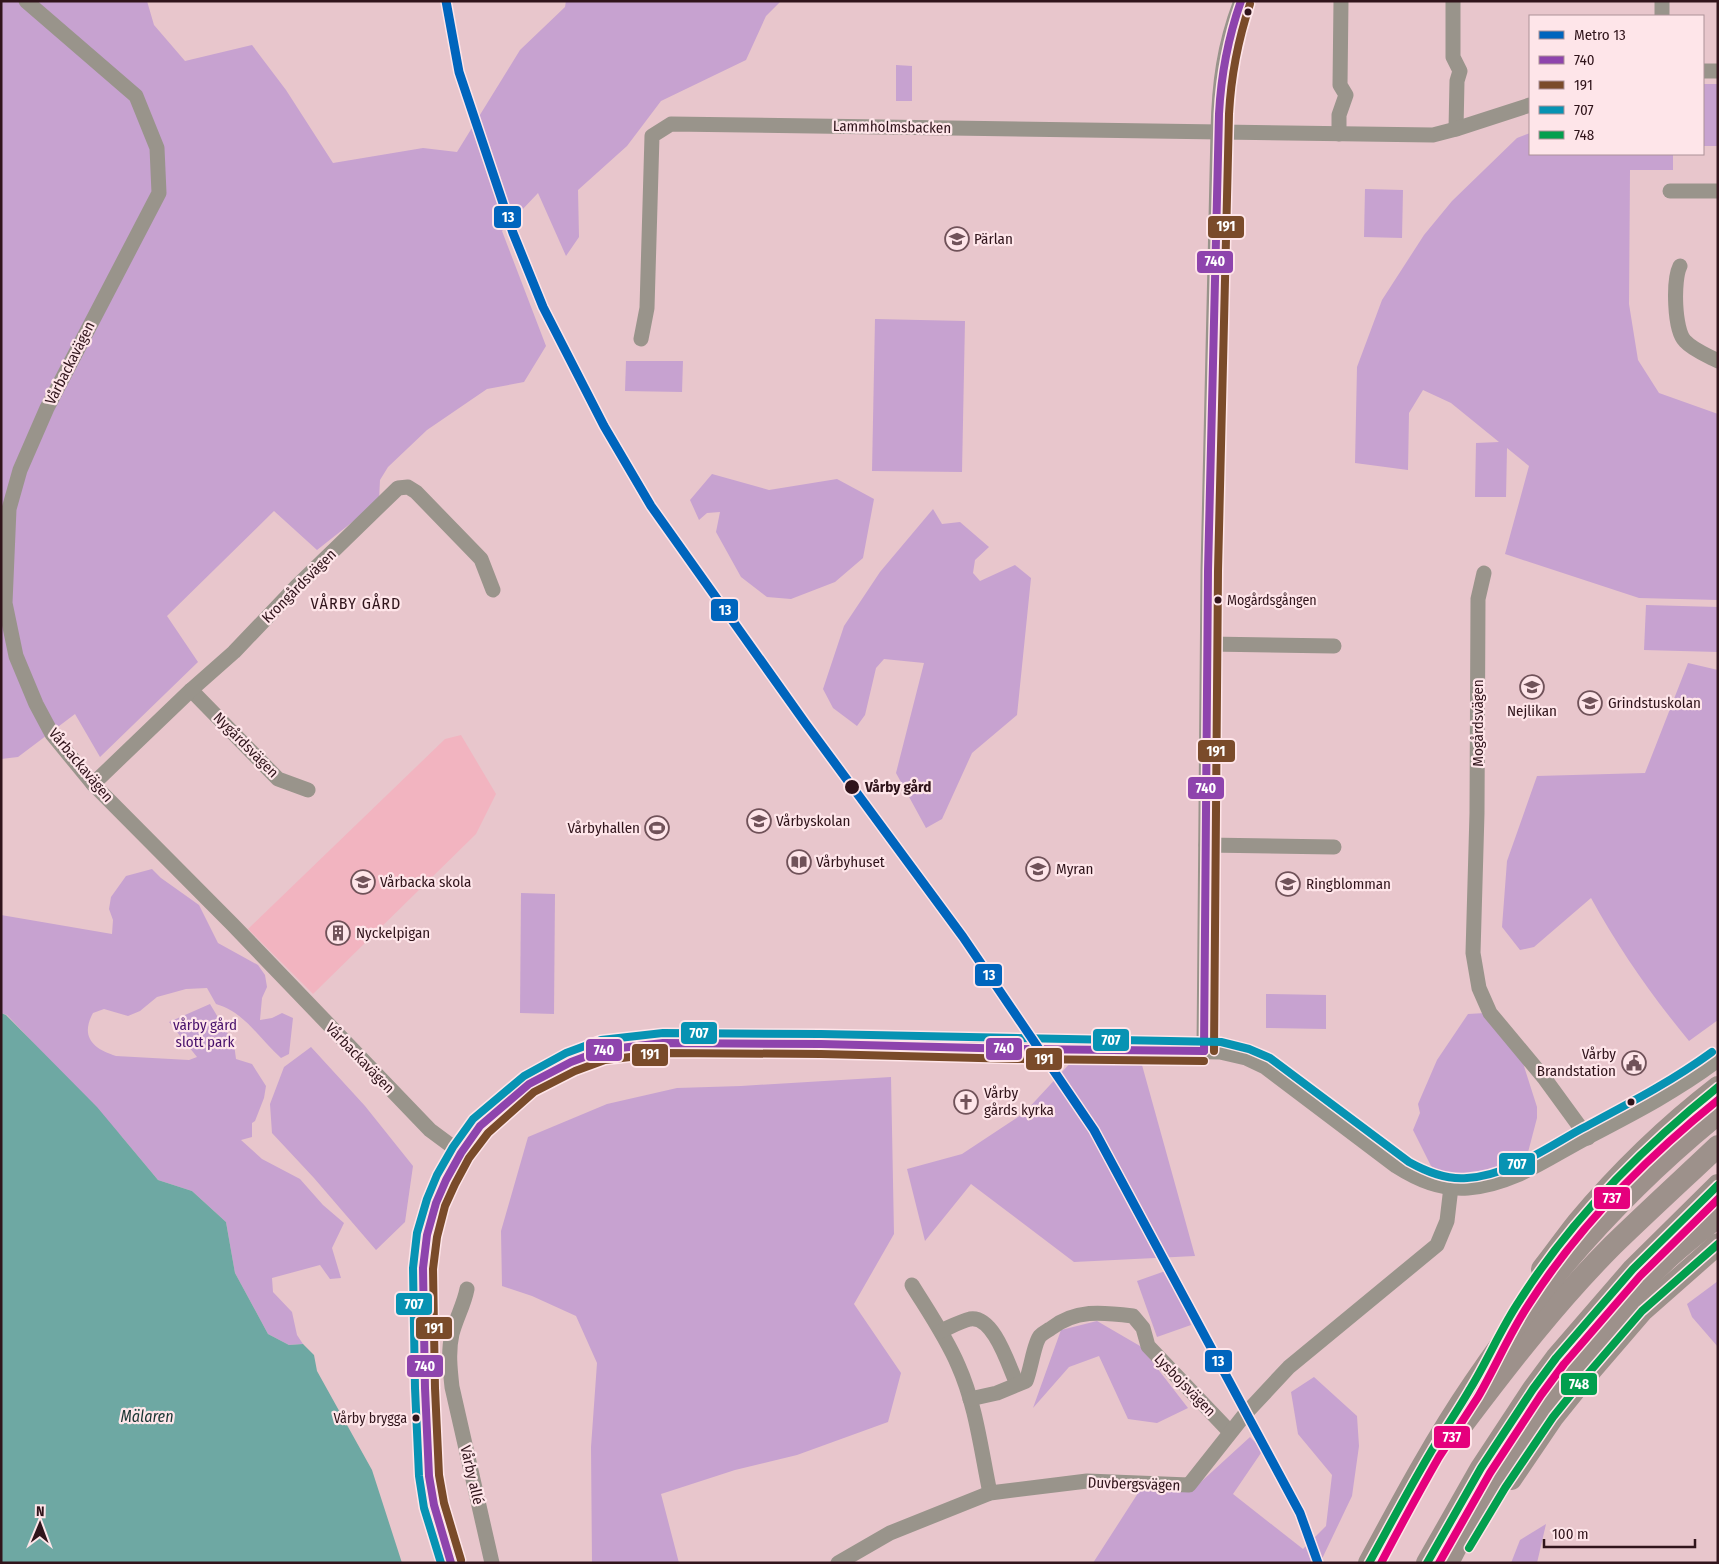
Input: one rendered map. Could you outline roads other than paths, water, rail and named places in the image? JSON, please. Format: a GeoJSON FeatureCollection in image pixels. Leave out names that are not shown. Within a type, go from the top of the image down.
{"type":"FeatureCollection","features":[{"type":"Feature","properties":{"kind":"highway"},"geometry":{"type":"LineString","coordinates":[[1474,1383],[1522,1296],[1576,1224],[1639,1155],[1668,1128],[1718,1087]]}},
{"type":"Feature","properties":{"kind":"highway"},"geometry":{"type":"LineString","coordinates":[[1369,1563],[1440,1436],[1474,1383],[1516,1324],[1561,1268],[1644,1179],[1718,1114]]}},
{"type":"Feature","properties":{"kind":"highway"},"geometry":{"type":"LineString","coordinates":[[1383,1563],[1425,1483],[1446,1449],[1499,1377],[1575,1286],[1612,1246],[1718,1146]]}},
{"type":"Feature","properties":{"kind":"highway"},"geometry":{"type":"LineString","coordinates":[[1426,1563],[1481,1468],[1533,1389],[1556,1358],[1633,1269],[1718,1185]]}},
{"type":"Feature","properties":{"kind":"highway"},"geometry":{"type":"LineString","coordinates":[[1448,1563],[1469,1521],[1520,1436],[1587,1345],[1663,1263],[1718,1216]]}},
{"type":"Feature","properties":{"kind":"highway"},"geometry":{"type":"LineString","coordinates":[[1460,1563],[1505,1488],[1553,1416],[1642,1311],[1718,1244]]}},
{"type":"Feature","properties":{"kind":"street","name":"Vårbackavägen"},"geometry":{"type":"LineString","coordinates":[[26,1],[136,96],[157,148],[159,193],[47,408],[5,507],[5,602],[16,656],[36,704],[52,734],[93,784],[233,925],[430,1130],[461,1153]]}},
{"type":"Feature","properties":{"kind":"street"},"geometry":{"type":"LineString","coordinates":[[1204,1051],[1208,644],[1219,88],[1232,24],[1241,1]]}},
{"type":"Feature","properties":{"kind":"street"},"geometry":{"type":"LineString","coordinates":[[1339,134],[1339,114],[1346,95],[1340,85],[1341,1]]}},
{"type":"Feature","properties":{"kind":"street"},"geometry":{"type":"LineString","coordinates":[[1453,1],[1453,57],[1460,71],[1456,81],[1456,129]]}},
{"type":"Feature","properties":{"kind":"street"},"geometry":{"type":"LineString","coordinates":[[1662,1],[1662,15]]}},
{"type":"Feature","properties":{"kind":"street"},"geometry":{"type":"LineString","coordinates":[[1704,71],[1718,72]]}},
{"type":"Feature","properties":{"kind":"street","name":"Lammholmsbacken"},"geometry":{"type":"LineString","coordinates":[[641,339],[648,308],[652,136],[671,124],[1433,135],[1529,105]]}},
{"type":"Feature","properties":{"kind":"street"},"geometry":{"type":"LineString","coordinates":[[1670,191],[1718,191]]}},
{"type":"Feature","properties":{"kind":"street"},"geometry":{"type":"LineString","coordinates":[[1680,266],[1676,273],[1676,318],[1681,336],[1686,343],[1718,362]]}},
{"type":"Feature","properties":{"kind":"street","name":"Krongårdsvägen"},"geometry":{"type":"LineString","coordinates":[[93,784],[191,690],[234,652],[296,587],[398,488],[408,487],[416,492],[481,559],[493,590]]}},
{"type":"Feature","properties":{"kind":"street","name":"Mogårdsvägen"},"geometry":{"type":"LineString","coordinates":[[1484,572],[1478,600],[1477,813],[1473,953],[1479,988],[1490,1013],[1545,1079],[1588,1138]]}},
{"type":"Feature","properties":{"kind":"street"},"geometry":{"type":"LineString","coordinates":[[1208,644],[1334,646]]}},
{"type":"Feature","properties":{"kind":"street","name":"Nygårdsvägen"},"geometry":{"type":"LineString","coordinates":[[191,690],[278,779],[308,790]]}},
{"type":"Feature","properties":{"kind":"street"},"geometry":{"type":"LineString","coordinates":[[1206,845],[1334,847]]}},
{"type":"Feature","properties":{"kind":"street"},"geometry":{"type":"LineString","coordinates":[[451,1563],[434,1505],[429,1476],[423,1268],[427,1235],[436,1203],[446,1180],[461,1153],[480,1126],[529,1084],[571,1062],[603,1050],[663,1043],[1204,1051],[1236,1055],[1255,1062],[1287,1083],[1396,1166],[1425,1182],[1451,1187],[1478,1187],[1502,1182],[1530,1169],[1693,1079],[1718,1060]]}},
{"type":"Feature","properties":{"kind":"street","name":"Duvbergsvägen"},"geometry":{"type":"LineString","coordinates":[[838,1563],[890,1533],[990,1493],[1087,1481],[1189,1486],[1230,1432],[1289,1367],[1436,1245],[1447,1221],[1451,1187]]}},
{"type":"Feature","properties":{"kind":"street"},"geometry":{"type":"LineString","coordinates":[[912,1285],[941,1331],[959,1366],[970,1399],[990,1493]]}},
{"type":"Feature","properties":{"kind":"street","name":"Vårby allé"},"geometry":{"type":"LineString","coordinates":[[467,1289],[465,1303],[452,1336],[449,1362],[452,1386],[492,1563]]}},
{"type":"Feature","properties":{"kind":"street","name":"Lysbojsvägen"},"geometry":{"type":"LineString","coordinates":[[970,1399],[997,1393],[1026,1381],[1040,1336],[1061,1320],[1085,1314],[1110,1313],[1132,1316],[1143,1328],[1148,1346],[1230,1432]]}},
{"type":"Feature","properties":{"kind":"street"},"geometry":{"type":"LineString","coordinates":[[941,1331],[971,1319],[984,1321],[993,1332],[1017,1384]]}},
{"type":"Feature","properties":{"kind":"street"},"geometry":{"type":"LineString","coordinates":[[425,1388],[452,1386]]}},
{"type":"Feature","properties":{"kind":"water","name":"Mälaren"},"geometry":{"type":"Polygon","coordinates":[[[1,1013],[6,1015],[97,1107],[158,1180],[192,1191],[226,1222],[235,1273],[268,1334],[289,1345],[303,1344],[314,1355],[317,1371],[372,1470],[402,1563],[1,1563],[1,1013]]]}},
{"type":"Feature","properties":{"kind":"metro line","name":"13"},"geometry":{"type":"LineString","coordinates":[[446,1],[459,72],[513,233],[543,307],[604,426],[651,506],[806,724],[963,937],[1094,1130],[1300,1513],[1318,1563]]}},
{"type":"Feature","properties":{"kind":"place","name":"Pärlan"},"geometry":{"type":"Point","coordinates":[957,239]}},
{"type":"Feature","properties":{"kind":"place","name":"Mogårdsgången"},"geometry":{"type":"Point","coordinates":[1218,600]}},
{"type":"Feature","properties":{"kind":"place","name":"Nejlikan"},"geometry":{"type":"Point","coordinates":[1532,687]}},
{"type":"Feature","properties":{"kind":"place","name":"Grindstuskolan"},"geometry":{"type":"Point","coordinates":[1590,703]}},
{"type":"Feature","properties":{"kind":"place","name":"Vårby gård"},"geometry":{"type":"Point","coordinates":[852,787]}},
{"type":"Feature","properties":{"kind":"place","name":"Vårbyskolan"},"geometry":{"type":"Point","coordinates":[759,821]}},
{"type":"Feature","properties":{"kind":"place","name":"Vårbyhallen"},"geometry":{"type":"Point","coordinates":[657,828]}},
{"type":"Feature","properties":{"kind":"place","name":"Vårbyhuset"},"geometry":{"type":"Point","coordinates":[799,862]}},
{"type":"Feature","properties":{"kind":"place","name":"Myran"},"geometry":{"type":"Point","coordinates":[1038,869]}},
{"type":"Feature","properties":{"kind":"place","name":"Vårbacka skola"},"geometry":{"type":"Point","coordinates":[363,882]}},
{"type":"Feature","properties":{"kind":"place","name":"Ringblomman"},"geometry":{"type":"Point","coordinates":[1288,884]}},
{"type":"Feature","properties":{"kind":"place","name":"Nyckelpigan"},"geometry":{"type":"Point","coordinates":[338,933]}},
{"type":"Feature","properties":{"kind":"place","name":"Vårby Brandstation"},"geometry":{"type":"Point","coordinates":[1634,1063]}},
{"type":"Feature","properties":{"kind":"place","name":"Vårby gårds kyrka"},"geometry":{"type":"Point","coordinates":[966,1102]}},
{"type":"Feature","properties":{"kind":"place","name":"Vårby brygga"},"geometry":{"type":"Point","coordinates":[416,1418]}},
{"type":"Feature","properties":{"kind":"district","name":"VÅRBY GÅRD"},"geometry":{"type":"Point","coordinates":[356,603]}},
{"type":"Feature","properties":{"kind":"park label","name":"vårby gård slott park"},"geometry":{"type":"Point","coordinates":[205,1034]}}]}
